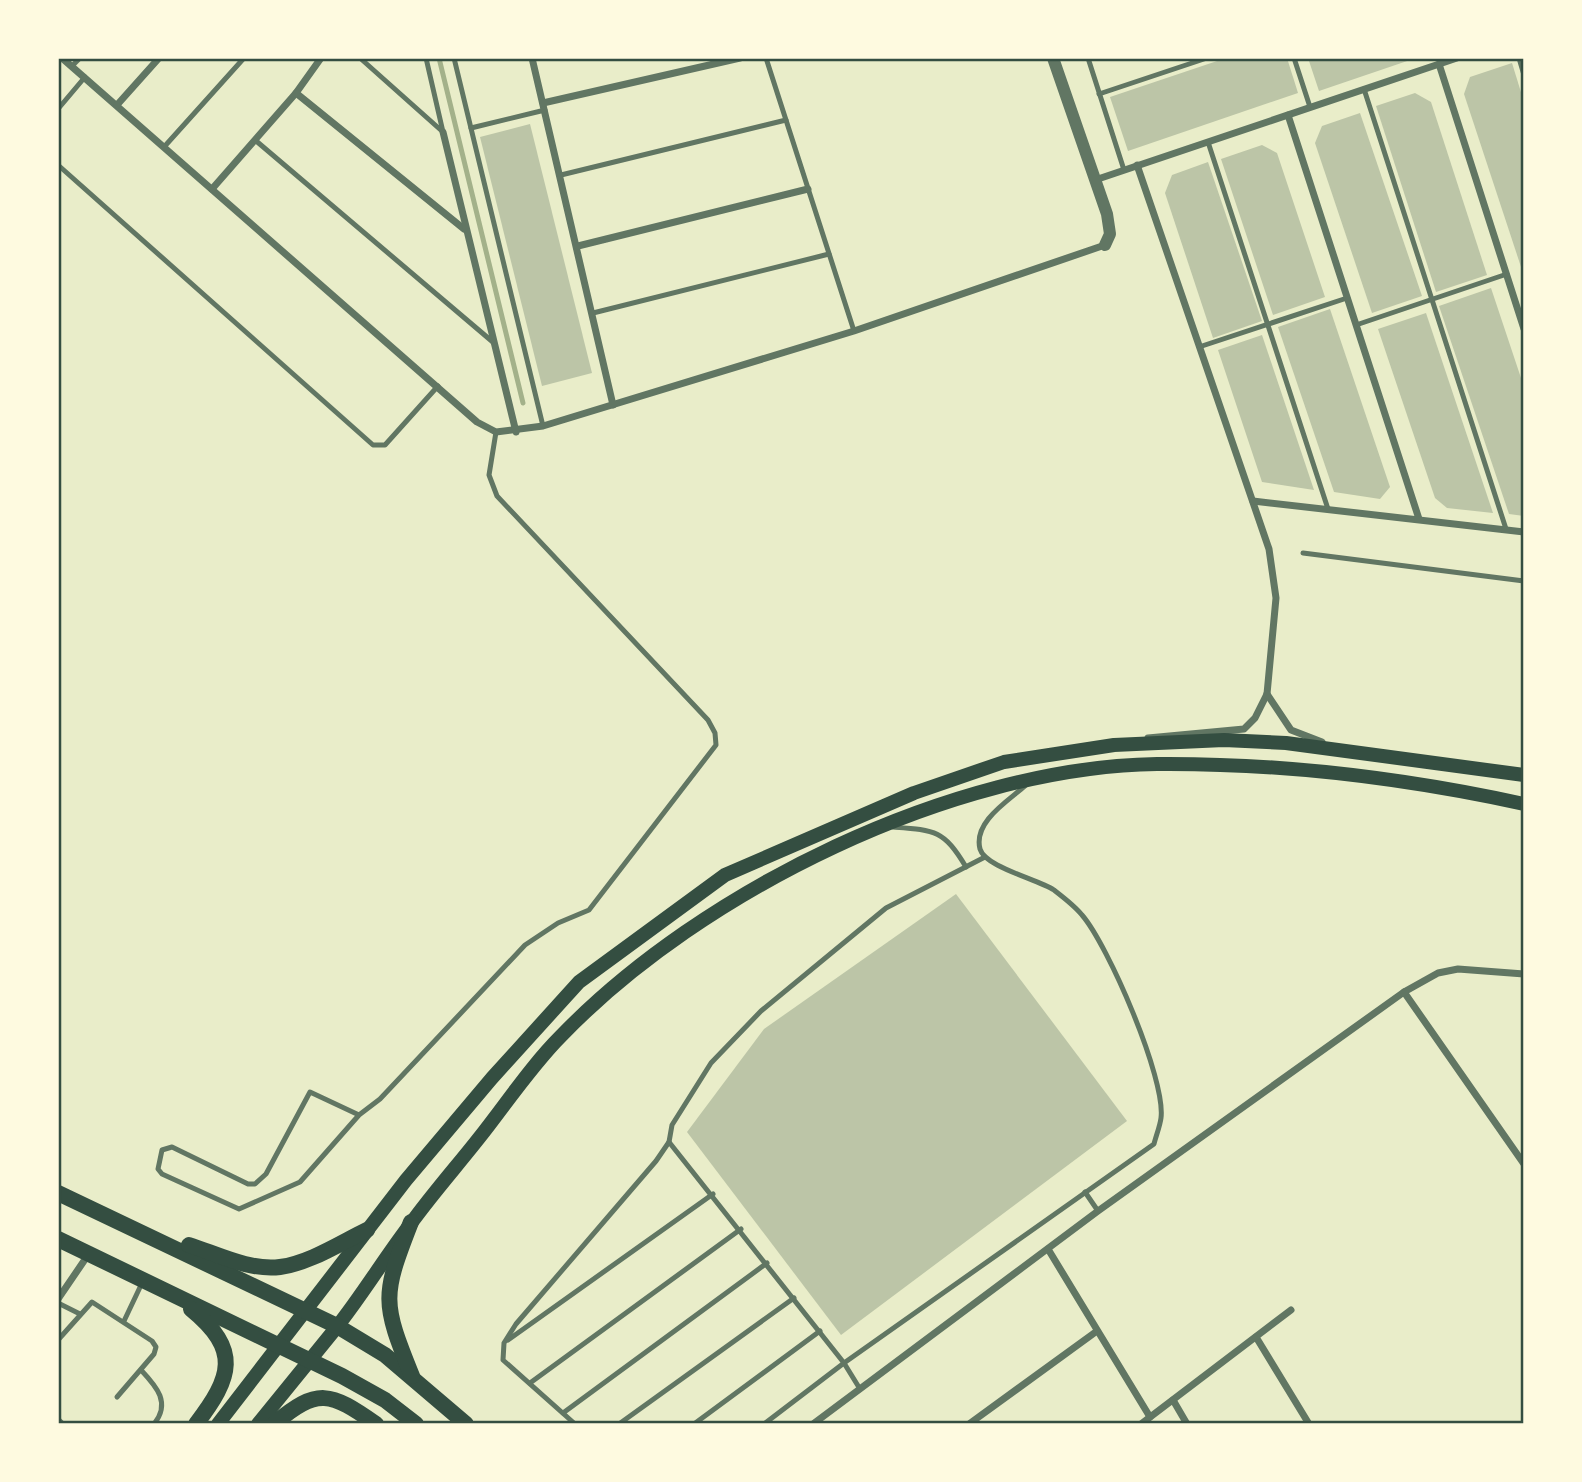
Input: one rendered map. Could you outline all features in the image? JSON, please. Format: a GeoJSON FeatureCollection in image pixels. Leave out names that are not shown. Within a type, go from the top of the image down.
{"type":"FeatureCollection","features":[{"type":"Feature","properties":{"kind":"main road"},"geometry":{"type":"LineString","coordinates":[[218,1424],[282,1345],[367,1230],[492,1078],[579,982],[725,875],[914,793],[1004,762],[1114,745],[1224,740],[1286,743],[1524,775]]}},
{"type":"Feature","properties":{"kind":"main road"},"geometry":{"type":"LineString","coordinates":[[258,1424],[337,1326],[411,1222],[560,1037],[637,966],[721,907],[785,870],[886,826],[977,792],[1032,780],[1155,764],[1281,768],[1360,776],[1524,804]]}},
{"type":"Feature","properties":{"kind":"main road"},"geometry":{"type":"LineString","coordinates":[[58,1193],[337,1326],[384,1355],[466,1424]]}},
{"type":"Feature","properties":{"kind":"main road"},"geometry":{"type":"LineString","coordinates":[[411,1222],[388,1287],[388,1308],[415,1381]]}},
{"type":"Feature","properties":{"kind":"main road"},"geometry":{"type":"LineString","coordinates":[[123,1224],[249,1265],[279,1267],[307,1259],[367,1230]]}},
{"type":"Feature","properties":{"kind":"main road"},"geometry":{"type":"LineString","coordinates":[[58,1238],[309,1359],[385,1400],[416,1424]]}},
{"type":"Feature","properties":{"kind":"main road"},"geometry":{"type":"LineString","coordinates":[[170,1292],[212,1326],[224,1350],[222,1391],[196,1424]]}},
{"type":"Feature","properties":{"kind":"main road"},"geometry":{"type":"LineString","coordinates":[[274,1424],[299,1403],[315,1398],[345,1403],[376,1424]]}},
{"type":"Feature","properties":{"kind":"street"},"geometry":{"type":"LineString","coordinates":[[62,58],[487,429],[496,432],[516,432],[543,426],[854,331],[1105,245],[1110,234],[1096,180],[1053,58]]}},
{"type":"Feature","properties":{"kind":"street"},"geometry":{"type":"LineString","coordinates":[[117,105],[159,58]]}},
{"type":"Feature","properties":{"kind":"street"},"geometry":{"type":"LineString","coordinates":[[212,189],[296,93],[321,58]]}},
{"type":"Feature","properties":{"kind":"street"},"geometry":{"type":"LineString","coordinates":[[532,58],[613,405]]}},
{"type":"Feature","properties":{"kind":"street"},"geometry":{"type":"LineString","coordinates":[[544,106],[740,58]]}},
{"type":"Feature","properties":{"kind":"street"},"geometry":{"type":"LineString","coordinates":[[1096,180],[1457,58]]}},
{"type":"Feature","properties":{"kind":"street"},"geometry":{"type":"LineString","coordinates":[[1439,64],[1523,319],[1524,329]]}},
{"type":"Feature","properties":{"kind":"street"},"geometry":{"type":"LineString","coordinates":[[296,93],[465,230]]}},
{"type":"Feature","properties":{"kind":"street"},"geometry":{"type":"LineString","coordinates":[[1288,114],[1419,519]]}},
{"type":"Feature","properties":{"kind":"street"},"geometry":{"type":"LineString","coordinates":[[443,132],[516,432]]}},
{"type":"Feature","properties":{"kind":"street"},"geometry":{"type":"LineString","coordinates":[[1114,745],[1167,734],[1244,729],[1255,718],[1267,694],[1275,587],[1269,548],[1137,165]]}},
{"type":"Feature","properties":{"kind":"street"},"geometry":{"type":"LineString","coordinates":[[578,246],[808,189]]}},
{"type":"Feature","properties":{"kind":"street"},"geometry":{"type":"LineString","coordinates":[[1253,501],[1524,532]]}},
{"type":"Feature","properties":{"kind":"street"},"geometry":{"type":"LineString","coordinates":[[1267,694],[1291,730],[1347,751]]}},
{"type":"Feature","properties":{"kind":"street"},"geometry":{"type":"LineString","coordinates":[[813,1424],[1098,1211],[1404,992],[1438,973],[1458,969],[1524,974]]}},
{"type":"Feature","properties":{"kind":"street"},"geometry":{"type":"LineString","coordinates":[[1404,992],[1524,1164]]}},
{"type":"Feature","properties":{"kind":"street"},"geometry":{"type":"LineString","coordinates":[[1048,1249],[1150,1417]]}},
{"type":"Feature","properties":{"kind":"street"},"geometry":{"type":"LineString","coordinates":[[58,1301],[89,1254]]}},
{"type":"Feature","properties":{"kind":"street"},"geometry":{"type":"LineString","coordinates":[[1141,1424],[1291,1310]]}},
{"type":"Feature","properties":{"kind":"street"},"geometry":{"type":"LineString","coordinates":[[969,1424],[1097,1331]]}},
{"type":"Feature","properties":{"kind":"street"},"geometry":{"type":"LineString","coordinates":[[1256,1337],[1309,1424]]}},
{"type":"Feature","properties":{"kind":"street"},"geometry":{"type":"LineString","coordinates":[[1173,1400],[1187,1424]]}},
{"type":"Feature","properties":{"kind":"lane"},"geometry":{"type":"LineString","coordinates":[[72,66],[80,58]]}},
{"type":"Feature","properties":{"kind":"lane"},"geometry":{"type":"LineString","coordinates":[[164,147],[244,58]]}},
{"type":"Feature","properties":{"kind":"lane"},"geometry":{"type":"LineString","coordinates":[[359,58],[443,132]]}},
{"type":"Feature","properties":{"kind":"lane"},"geometry":{"type":"LineString","coordinates":[[426,58],[443,132]]}},
{"type":"Feature","properties":{"kind":"lane"},"geometry":{"type":"LineString","coordinates":[[454,58],[543,426]]}},
{"type":"Feature","properties":{"kind":"lane"},"geometry":{"type":"LineString","coordinates":[[766,58],[854,331]]}},
{"type":"Feature","properties":{"kind":"lane"},"geometry":{"type":"LineString","coordinates":[[1087,58],[1124,170]]}},
{"type":"Feature","properties":{"kind":"lane"},"geometry":{"type":"LineString","coordinates":[[1099,94],[1207,58]]}},
{"type":"Feature","properties":{"kind":"lane"},"geometry":{"type":"LineString","coordinates":[[1294,58],[1310,107]]}},
{"type":"Feature","properties":{"kind":"lane"},"geometry":{"type":"LineString","coordinates":[[1519,58],[1524,75]]}},
{"type":"Feature","properties":{"kind":"lane"},"geometry":{"type":"LineString","coordinates":[[58,109],[85,77]]}},
{"type":"Feature","properties":{"kind":"lane"},"geometry":{"type":"LineString","coordinates":[[1364,89],[1506,530]]}},
{"type":"Feature","properties":{"kind":"lane"},"geometry":{"type":"LineString","coordinates":[[471,128],[544,106]]}},
{"type":"Feature","properties":{"kind":"lane"},"geometry":{"type":"LineString","coordinates":[[561,176],[786,120]]}},
{"type":"Feature","properties":{"kind":"lane"},"geometry":{"type":"LineString","coordinates":[[255,140],[494,343]]}},
{"type":"Feature","properties":{"kind":"lane"},"geometry":{"type":"LineString","coordinates":[[1208,142],[1328,509]]}},
{"type":"Feature","properties":{"kind":"lane"},"geometry":{"type":"LineString","coordinates":[[58,165],[373,445],[385,445],[438,386]]}},
{"type":"Feature","properties":{"kind":"lane"},"geometry":{"type":"LineString","coordinates":[[593,313],[829,254]]}},
{"type":"Feature","properties":{"kind":"lane"},"geometry":{"type":"LineString","coordinates":[[1356,325],[1507,274]]}},
{"type":"Feature","properties":{"kind":"lane"},"geometry":{"type":"LineString","coordinates":[[1199,347],[1347,298]]}},
{"type":"Feature","properties":{"kind":"lane"},"geometry":{"type":"LineString","coordinates":[[359,1115],[310,1092],[266,1174],[255,1184],[248,1184],[172,1147],[162,1150],[158,1169],[162,1174],[235,1209],[242,1209],[300,1182],[359,1115],[380,1099],[525,945],[558,923],[589,910],[710,757],[716,745],[715,733],[708,720],[497,496],[489,475],[496,432]]}},
{"type":"Feature","properties":{"kind":"lane"},"geometry":{"type":"LineString","coordinates":[[1303,553],[1524,581]]}},
{"type":"Feature","properties":{"kind":"lane"},"geometry":{"type":"LineString","coordinates":[[764,1424],[844,1363],[1154,1144],[1162,1117],[1149,1052],[1101,944],[1082,914],[1053,890],[985,857],[980,848],[985,825],[1032,780]]}},
{"type":"Feature","properties":{"kind":"lane"},"geometry":{"type":"LineString","coordinates":[[886,826],[941,833],[951,842],[966,867]]}},
{"type":"Feature","properties":{"kind":"lane"},"geometry":{"type":"LineString","coordinates":[[575,1424],[503,1360],[504,1343],[516,1324],[669,1142],[671,1125],[711,1063],[761,1011],[886,908],[985,857]]}},
{"type":"Feature","properties":{"kind":"lane"},"geometry":{"type":"LineString","coordinates":[[669,1142],[820,1331],[860,1389]]}},
{"type":"Feature","properties":{"kind":"lane"},"geometry":{"type":"LineString","coordinates":[[1085,1192],[1098,1211]]}},
{"type":"Feature","properties":{"kind":"lane"},"geometry":{"type":"LineString","coordinates":[[504,1343],[713,1194]]}},
{"type":"Feature","properties":{"kind":"lane"},"geometry":{"type":"LineString","coordinates":[[530,1383],[741,1229]]}},
{"type":"Feature","properties":{"kind":"lane"},"geometry":{"type":"LineString","coordinates":[[563,1413],[767,1264]]}},
{"type":"Feature","properties":{"kind":"lane"},"geometry":{"type":"LineString","coordinates":[[124,1321],[143,1280]]}},
{"type":"Feature","properties":{"kind":"lane"},"geometry":{"type":"LineString","coordinates":[[619,1424],[794,1298]]}},
{"type":"Feature","properties":{"kind":"lane"},"geometry":{"type":"LineString","coordinates":[[58,1301],[80,1314]]}},
{"type":"Feature","properties":{"kind":"lane"},"geometry":{"type":"LineString","coordinates":[[58,1340],[89,1303],[96,1303],[152,1340],[156,1347],[141,1370],[117,1397]]}},
{"type":"Feature","properties":{"kind":"lane"},"geometry":{"type":"LineString","coordinates":[[694,1424],[820,1331]]}},
{"type":"Feature","properties":{"kind":"lane"},"geometry":{"type":"LineString","coordinates":[[141,1370],[161,1396],[163,1408],[154,1424]]}},
{"type":"Feature","properties":{"kind":"lane"},"geometry":{"type":"LineString","coordinates":[[58,1419],[63,1424]]}},
{"type":"Feature","properties":{"kind":"building"},"geometry":{"type":"Polygon","coordinates":[[[1226,58],[1287,58],[1298,93],[1128,151],[1110,97],[1226,58]]]}},
{"type":"Feature","properties":{"kind":"building"},"geometry":{"type":"Polygon","coordinates":[[[1308,58],[1416,58],[1319,91],[1308,58]]]}},
{"type":"Feature","properties":{"kind":"building"},"geometry":{"type":"Polygon","coordinates":[[[1512,63],[1524,102],[1524,276],[1464,94],[1470,77],[1512,63]]]}},
{"type":"Feature","properties":{"kind":"building"},"geometry":{"type":"Polygon","coordinates":[[[1415,93],[1431,102],[1487,275],[1436,292],[1376,106],[1415,93]]]}},
{"type":"Feature","properties":{"kind":"building"},"geometry":{"type":"Polygon","coordinates":[[[1360,113],[1422,296],[1372,313],[1315,143],[1322,126],[1360,113]]]}},
{"type":"Feature","properties":{"kind":"building"},"geometry":{"type":"Polygon","coordinates":[[[530,124],[592,373],[542,386],[480,137],[530,124]]]}},
{"type":"Feature","properties":{"kind":"building"},"geometry":{"type":"Polygon","coordinates":[[[1262,145],[1277,153],[1325,297],[1273,315],[1221,159],[1262,145]]]}},
{"type":"Feature","properties":{"kind":"building"},"geometry":{"type":"Polygon","coordinates":[[[1208,162],[1262,321],[1213,338],[1165,193],[1172,175],[1208,162]]]}},
{"type":"Feature","properties":{"kind":"building"},"geometry":{"type":"Polygon","coordinates":[[[1491,288],[1524,387],[1524,516],[1509,514],[1439,306],[1491,288]]]}},
{"type":"Feature","properties":{"kind":"building"},"geometry":{"type":"Polygon","coordinates":[[[1330,309],[1390,487],[1380,499],[1334,492],[1278,327],[1330,309]]]}},
{"type":"Feature","properties":{"kind":"building"},"geometry":{"type":"Polygon","coordinates":[[[1426,313],[1493,513],[1447,508],[1435,498],[1378,329],[1426,313]]]}},
{"type":"Feature","properties":{"kind":"building"},"geometry":{"type":"Polygon","coordinates":[[[1262,335],[1314,490],[1262,482],[1218,350],[1262,335]]]}},
{"type":"Feature","properties":{"kind":"building"},"geometry":{"type":"Polygon","coordinates":[[[956,894],[1127,1121],[841,1335],[687,1132],[764,1029],[956,894]]]}},
{"type":"Feature","properties":{"kind":"waterway"},"geometry":{"type":"LineString","coordinates":[[439,58],[523,403]]}}]}
